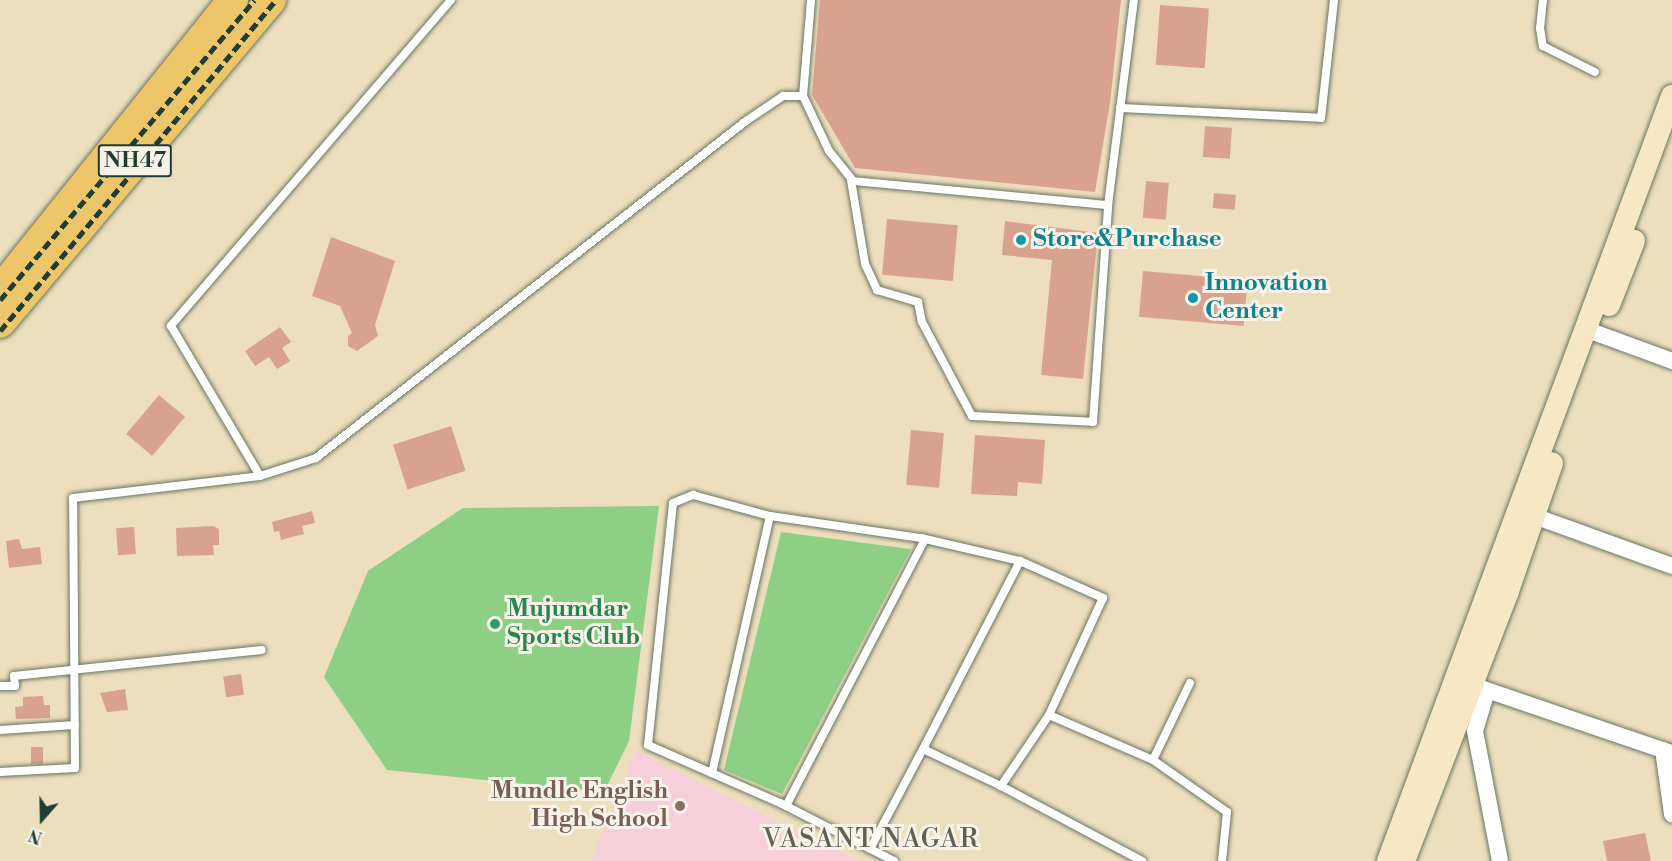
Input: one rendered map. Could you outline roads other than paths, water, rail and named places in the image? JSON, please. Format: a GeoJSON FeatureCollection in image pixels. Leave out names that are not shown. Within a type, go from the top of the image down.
{"type":"FeatureCollection","features":[{"type":"Feature","properties":{"kind":"highway","name":"NH47"},"geometry":{"type":"LineString","coordinates":[[0,290],[232,0]]}},
{"type":"Feature","properties":{"kind":"highway","name":"NH47"},"geometry":{"type":"LineString","coordinates":[[0,322],[271,0]]}},
{"type":"Feature","properties":{"kind":"main road"},"geometry":{"type":"LineString","coordinates":[[1404,861],[1472,685],[1526,513],[1592,332],[1672,96]]}},
{"type":"Feature","properties":{"kind":"main road"},"geometry":{"type":"LineString","coordinates":[[1592,332],[1672,138]]}},
{"type":"Feature","properties":{"kind":"main road"},"geometry":{"type":"LineString","coordinates":[[1388,861],[1472,685]]}},
{"type":"Feature","properties":{"kind":"street"},"geometry":{"type":"LineString","coordinates":[[1592,332],[1672,361]]}},
{"type":"Feature","properties":{"kind":"street"},"geometry":{"type":"LineString","coordinates":[[1526,513],[1672,566]]}},
{"type":"Feature","properties":{"kind":"street"},"geometry":{"type":"LineString","coordinates":[[1500,861],[1475,731],[1472,685],[1668,752],[1672,814]]}},
{"type":"Feature","properties":{"kind":"lane"},"geometry":{"type":"LineString","coordinates":[[260,476],[171,326],[451,0]]}},
{"type":"Feature","properties":{"kind":"lane"},"geometry":{"type":"LineString","coordinates":[[811,0],[803,96],[829,151],[850,180],[865,264],[877,290],[918,302],[922,321],[972,416],[1093,422],[1108,205],[1134,0]]}},
{"type":"Feature","properties":{"kind":"lane"},"geometry":{"type":"LineString","coordinates":[[1120,108],[1321,118],[1334,0]]}},
{"type":"Feature","properties":{"kind":"lane"},"geometry":{"type":"LineString","coordinates":[[1544,0],[1540,27],[1543,46],[1595,72]]}},
{"type":"Feature","properties":{"kind":"lane"},"geometry":{"type":"LineString","coordinates":[[0,772],[75,768],[73,498],[260,476],[316,458],[746,121],[783,96],[803,96]]}},
{"type":"Feature","properties":{"kind":"lane"},"geometry":{"type":"LineString","coordinates":[[850,180],[1012,199],[1108,205]]}},
{"type":"Feature","properties":{"kind":"lane"},"geometry":{"type":"LineString","coordinates":[[894,861],[786,806],[648,745],[673,503],[693,495],[770,516],[925,539],[1020,561],[1103,598],[1049,715],[1001,786]]}},
{"type":"Feature","properties":{"kind":"lane"},"geometry":{"type":"LineString","coordinates":[[712,773],[770,516]]}},
{"type":"Feature","properties":{"kind":"lane"},"geometry":{"type":"LineString","coordinates":[[786,806],[925,539]]}},
{"type":"Feature","properties":{"kind":"lane"},"geometry":{"type":"LineString","coordinates":[[870,849],[1020,561]]}},
{"type":"Feature","properties":{"kind":"lane"},"geometry":{"type":"LineString","coordinates":[[0,686],[15,686],[14,676],[262,650]]}},
{"type":"Feature","properties":{"kind":"lane"},"geometry":{"type":"LineString","coordinates":[[1153,760],[1190,683]]}},
{"type":"Feature","properties":{"kind":"lane"},"geometry":{"type":"LineString","coordinates":[[1049,715],[1153,760],[1227,812],[1222,861]]}},
{"type":"Feature","properties":{"kind":"lane"},"geometry":{"type":"LineString","coordinates":[[0,730],[75,725]]}},
{"type":"Feature","properties":{"kind":"lane"},"geometry":{"type":"LineString","coordinates":[[923,749],[1001,786],[1142,861]]}},
{"type":"Feature","properties":{"kind":"railway"},"geometry":{"type":"LineString","coordinates":[[0,300],[254,0]]}},
{"type":"Feature","properties":{"kind":"railway"},"geometry":{"type":"LineString","coordinates":[[0,331],[276,0]]}},
{"type":"Feature","properties":{"kind":"place","name":"Store&Purchase"},"geometry":{"type":"Point","coordinates":[1021,240]}},
{"type":"Feature","properties":{"kind":"place","name":"Innovation Center"},"geometry":{"type":"Point","coordinates":[1193,298]}},
{"type":"Feature","properties":{"kind":"place","name":"Mujumdar Sports Club"},"geometry":{"type":"Point","coordinates":[495,624]}},
{"type":"Feature","properties":{"kind":"place","name":"Mundle English High School"},"geometry":{"type":"Point","coordinates":[680,806]}},
{"type":"Feature","properties":{"kind":"district","name":"VASANT NAGAR"},"geometry":{"type":"Point","coordinates":[871,840]}}]}
